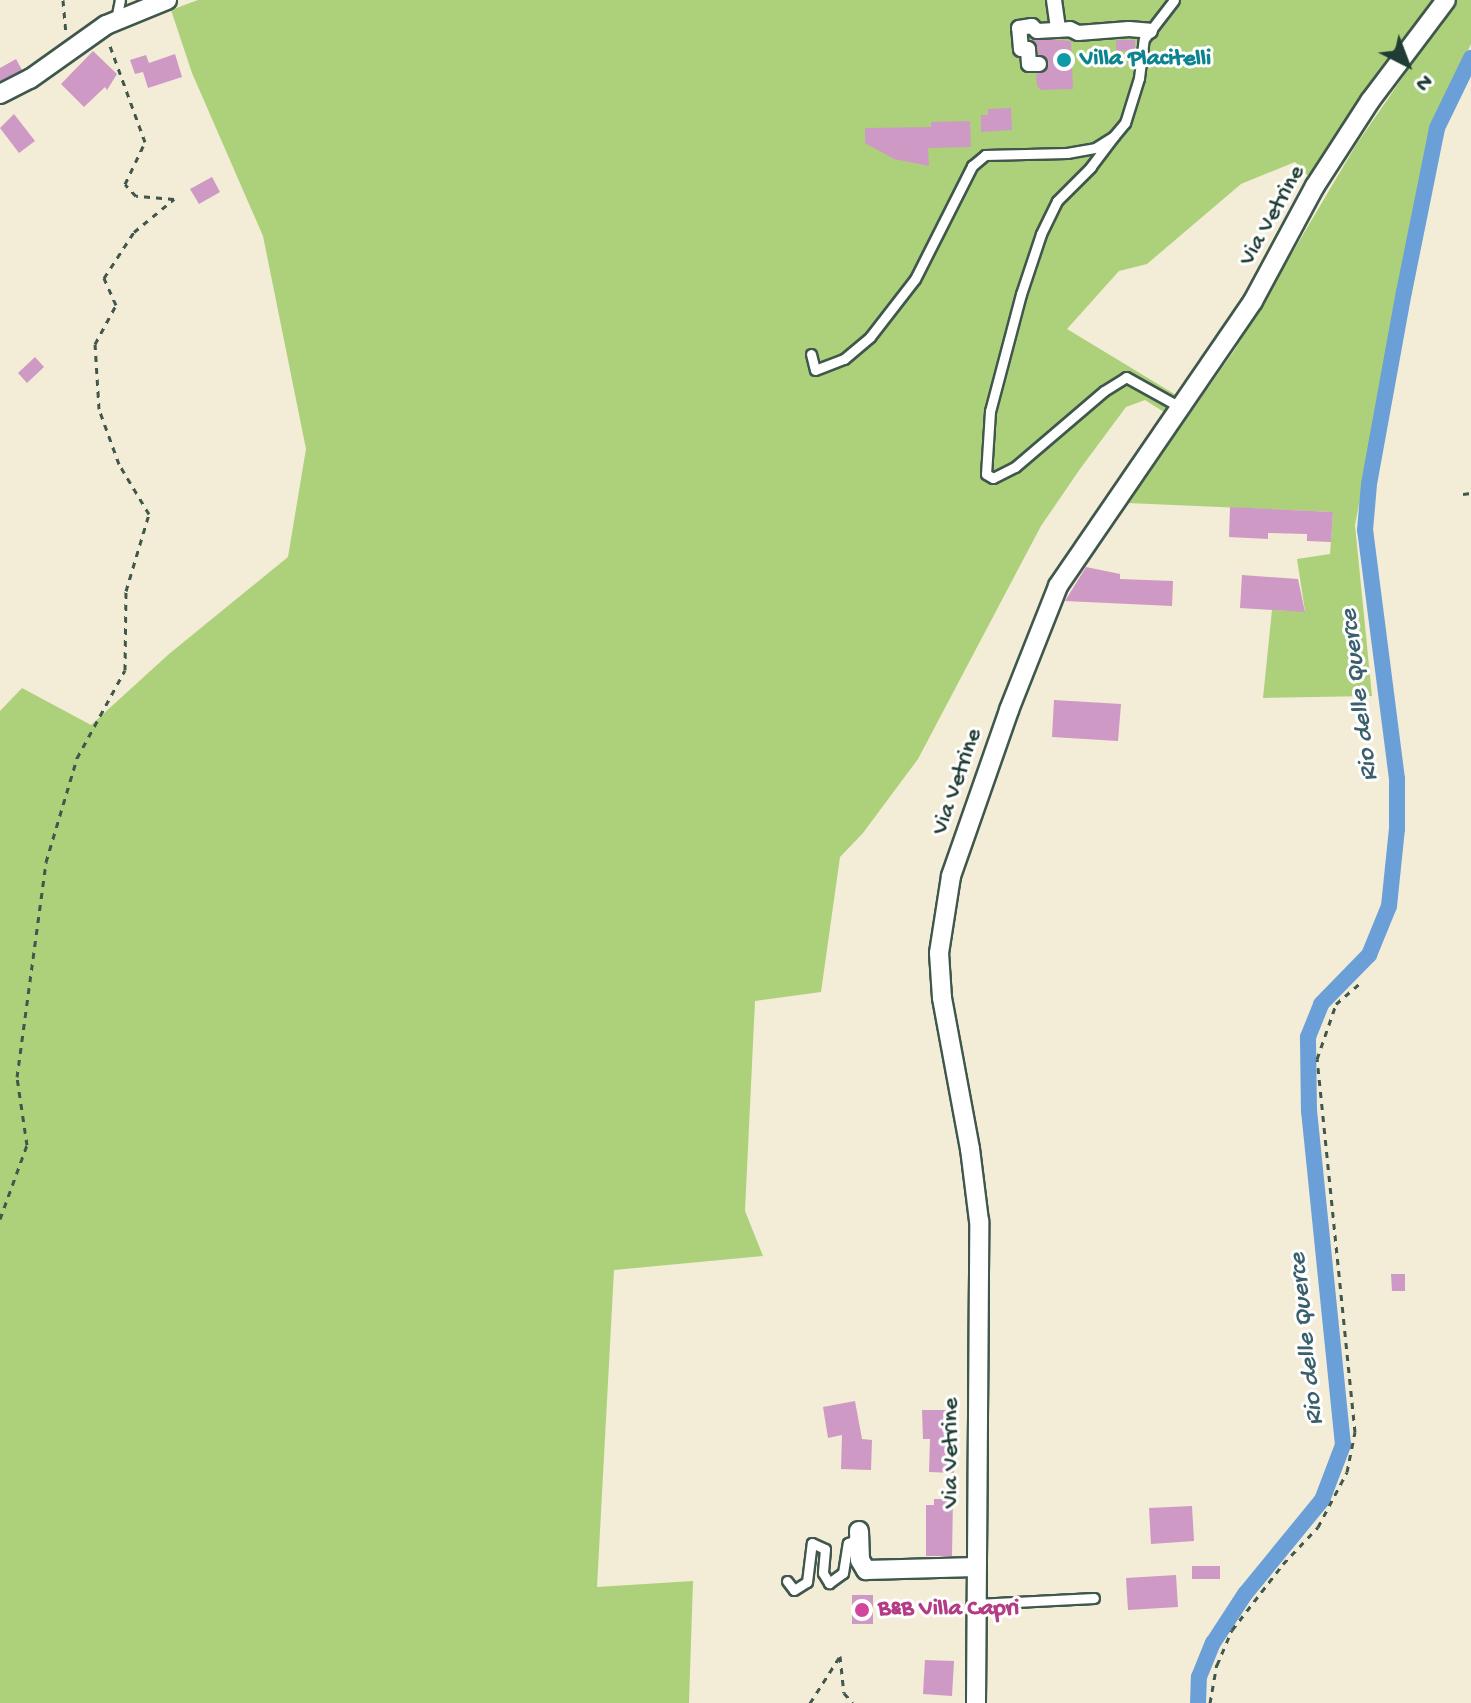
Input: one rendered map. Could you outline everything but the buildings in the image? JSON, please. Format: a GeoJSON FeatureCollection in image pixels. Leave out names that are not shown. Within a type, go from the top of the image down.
{"type":"FeatureCollection","features":[{"type":"Feature","properties":{"kind":"street"},"geometry":{"type":"LineString","coordinates":[[0,94],[30,79],[120,12],[167,0]]}},
{"type":"Feature","properties":{"kind":"street"},"geometry":{"type":"LineString","coordinates":[[1054,0],[1058,30]]}},
{"type":"Feature","properties":{"kind":"street","name":"Via Vetrine"},"geometry":{"type":"LineString","coordinates":[[976,1703],[979,1221],[970,1149],[942,998],[939,953],[951,876],[1009,710],[1058,586],[1253,301],[1315,186],[1363,113],[1446,0]]}},
{"type":"Feature","properties":{"kind":"street"},"geometry":{"type":"LineString","coordinates":[[1039,64],[1029,64],[1028,49],[1021,49],[1019,28],[1070,29],[1078,33],[1129,29],[1150,31]]}},
{"type":"Feature","properties":{"kind":"street"},"geometry":{"type":"LineString","coordinates":[[859,1535],[860,1560],[866,1570],[976,1567]]}},
{"type":"Feature","properties":{"kind":"lane"},"geometry":{"type":"LineString","coordinates":[[1174,0],[1144,39],[1139,78],[1125,123],[1091,167],[1057,201],[1041,234],[1021,294],[990,411],[986,474],[993,478],[1015,467],[1104,391],[1126,377],[1181,408]]}},
{"type":"Feature","properties":{"kind":"lane"},"geometry":{"type":"LineString","coordinates":[[811,354],[815,370],[844,359],[870,337],[915,279],[972,166],[985,155],[1081,151],[1095,148],[1114,136]]}},
{"type":"Feature","properties":{"kind":"lane"},"geometry":{"type":"LineString","coordinates":[[787,1581],[794,1590],[807,1582],[812,1543],[825,1549],[823,1573],[829,1583],[843,1573],[848,1543],[859,1535]]}},
{"type":"Feature","properties":{"kind":"lane"},"geometry":{"type":"LineString","coordinates":[[976,1604],[1094,1598]]}},
{"type":"Feature","properties":{"kind":"path"},"geometry":{"type":"LineString","coordinates":[[63,0],[71,49]]}},
{"type":"Feature","properties":{"kind":"path"},"geometry":{"type":"LineString","coordinates":[[0,1219],[27,1145],[17,1077],[46,862],[77,758],[125,670],[126,591],[149,514],[119,464],[99,409],[95,344],[116,305],[104,278],[134,232],[174,199],[136,196],[125,184],[145,142],[108,39],[123,30],[120,12]]}},
{"type":"Feature","properties":{"kind":"path"},"geometry":{"type":"LineString","coordinates":[[1463,494],[1471,493]]}},
{"type":"Feature","properties":{"kind":"path"},"geometry":{"type":"LineString","coordinates":[[1210,1703],[1217,1665],[1232,1630],[1283,1564],[1318,1527],[1347,1472],[1355,1432],[1348,1338],[1317,1059],[1336,1004],[1359,984]]}},
{"type":"Feature","properties":{"kind":"path"},"geometry":{"type":"LineString","coordinates":[[810,1703],[840,1656],[844,1693],[853,1703]]}},
{"type":"Feature","properties":{"kind":"green space"},"geometry":{"type":"Polygon","coordinates":[[[198,0],[1434,0],[1308,176],[1295,162],[1241,184],[1147,264],[1119,271],[1067,329],[1176,395],[1164,412],[1145,400],[1126,407],[1080,469],[1041,526],[918,759],[863,833],[840,857],[821,992],[755,1001],[745,1211],[763,1256],[614,1270],[597,1587],[693,1581],[689,1703],[0,1703],[0,711],[22,688],[91,725],[169,654],[288,557],[306,449],[263,236],[192,73],[171,10],[198,0]]]}},
{"type":"Feature","properties":{"kind":"green space"},"geometry":{"type":"Polygon","coordinates":[[[1456,0],[1471,0],[1471,44],[1433,125],[1355,525],[1372,696],[1263,698],[1272,610],[1305,611],[1297,559],[1330,554],[1333,512],[1127,503],[1236,348],[1356,145],[1456,0]]]}},
{"type":"Feature","properties":{"kind":"waterway","name":"Rio delle Querce"},"geometry":{"type":"LineString","coordinates":[[1198,1703],[1199,1677],[1213,1643],[1245,1594],[1322,1500],[1343,1445],[1309,1112],[1308,1037],[1321,1004],[1369,955],[1389,906],[1397,829],[1397,779],[1365,530],[1369,484],[1437,128],[1471,58]]}},
{"type":"Feature","properties":{"kind":"place","name":"Villa Placitelli"},"geometry":{"type":"Point","coordinates":[1064,60]}},
{"type":"Feature","properties":{"kind":"place","name":"B&B Villa Capri"},"geometry":{"type":"Point","coordinates":[862,1610]}}]}
